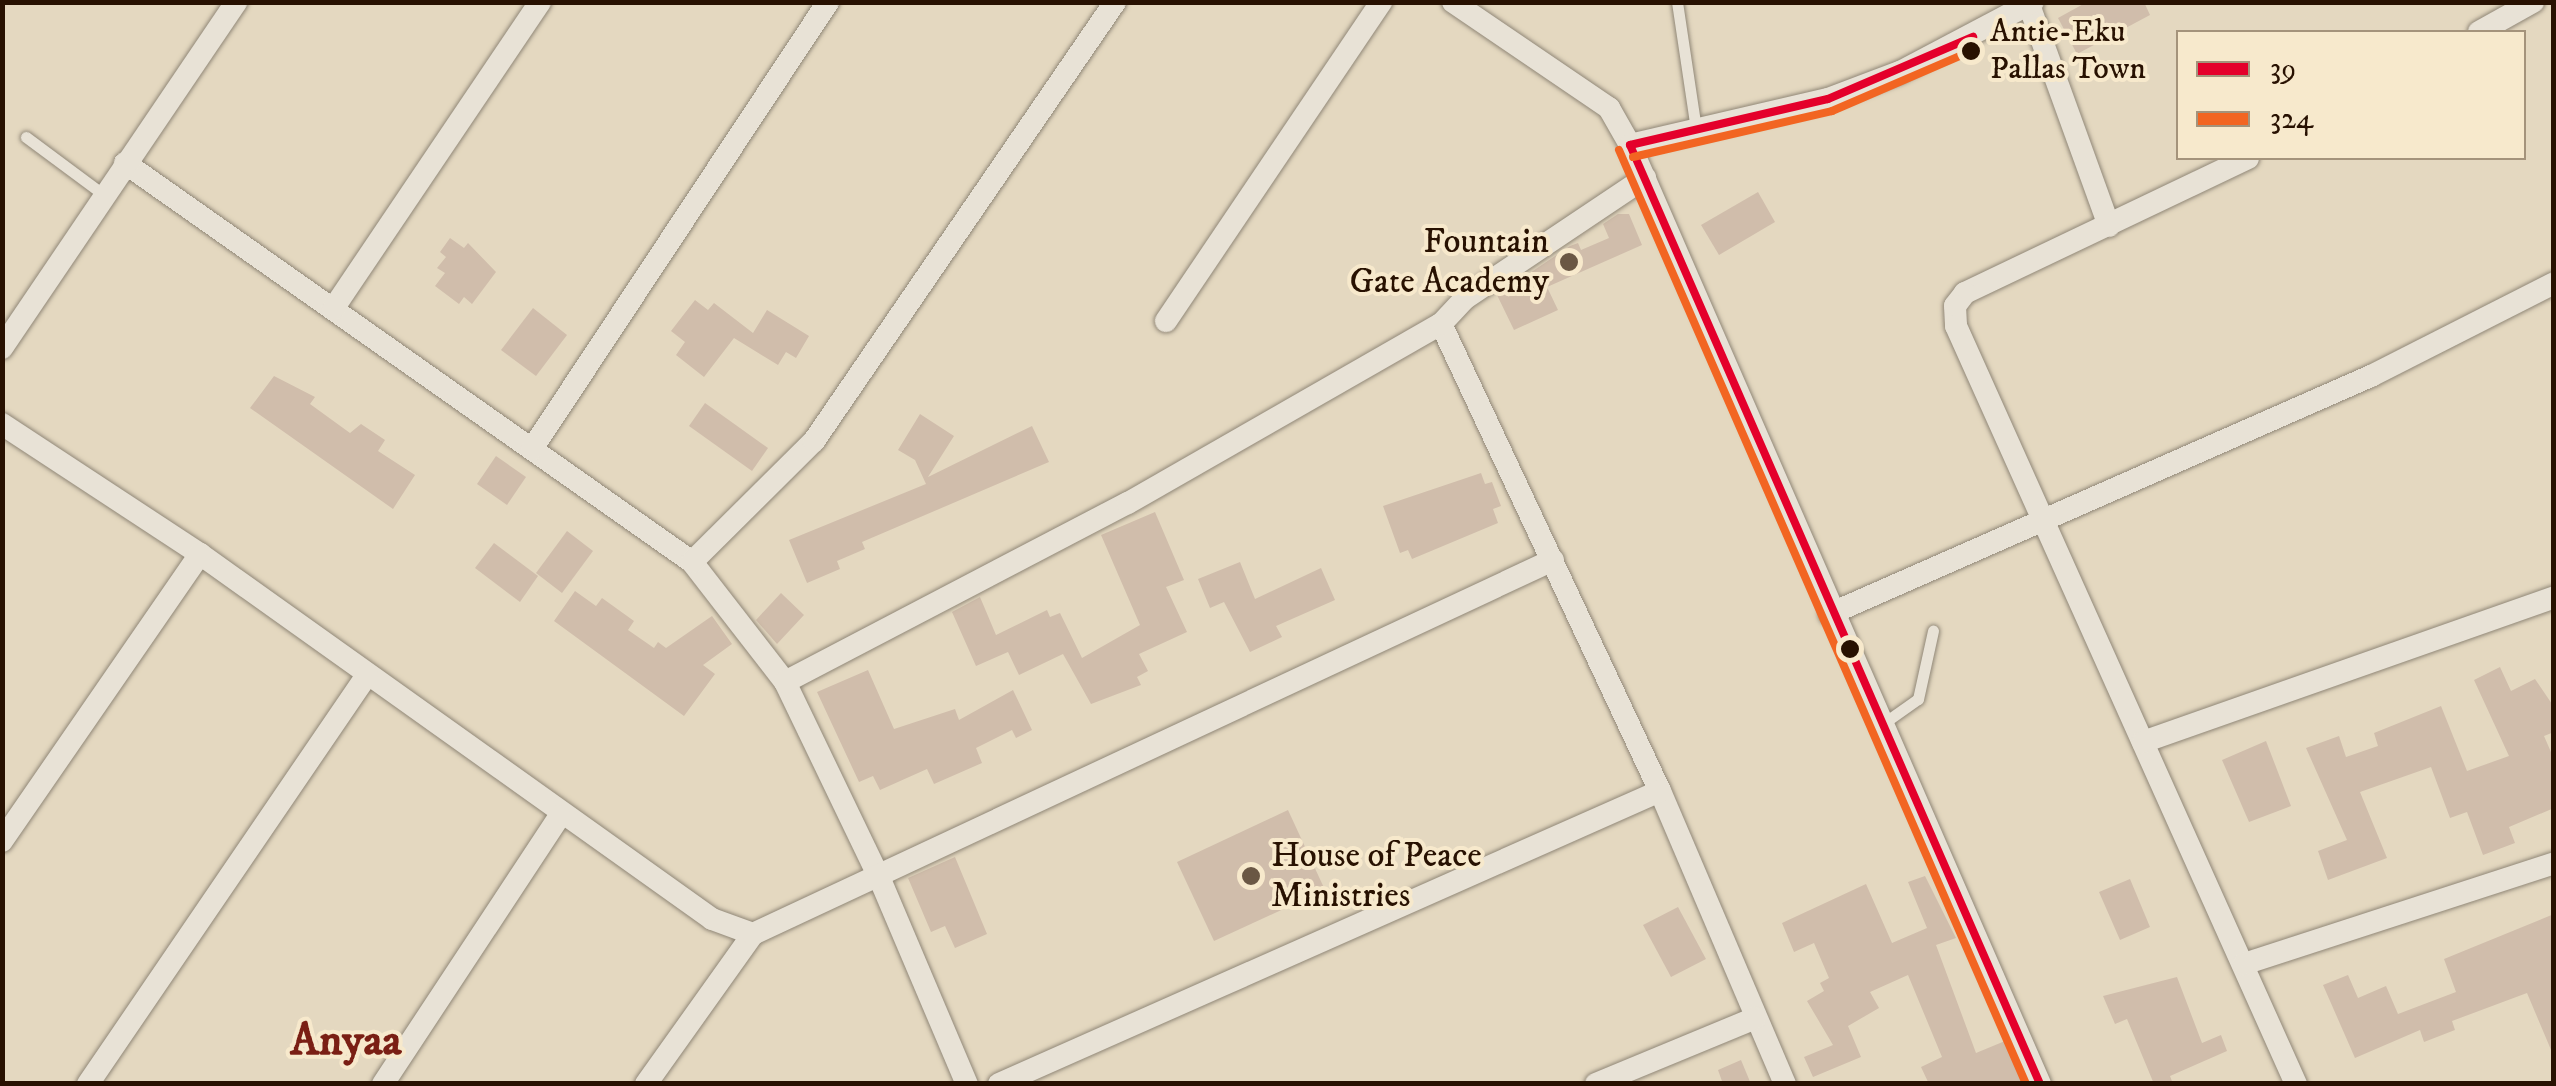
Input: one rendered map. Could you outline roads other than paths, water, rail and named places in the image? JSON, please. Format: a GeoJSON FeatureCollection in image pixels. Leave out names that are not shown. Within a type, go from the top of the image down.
{"type":"FeatureCollection","features":[{"type":"Feature","properties":{"kind":"street"},"geometry":{"type":"LineString","coordinates":[[8,340],[236,2]]}},
{"type":"Feature","properties":{"kind":"street"},"geometry":{"type":"LineString","coordinates":[[333,309],[540,2]]}},
{"type":"Feature","properties":{"kind":"street"},"geometry":{"type":"LineString","coordinates":[[532,449],[828,2]]}},
{"type":"Feature","properties":{"kind":"street"},"geometry":{"type":"LineString","coordinates":[[692,562],[814,441],[1115,2]]}},
{"type":"Feature","properties":{"kind":"street"},"geometry":{"type":"LineString","coordinates":[[1166,321],[1381,2]]}},
{"type":"Feature","properties":{"kind":"street"},"geometry":{"type":"LineString","coordinates":[[1453,2],[1609,108],[1630,144],[1830,614],[2040,1084]]}},
{"type":"Feature","properties":{"kind":"street"},"geometry":{"type":"LineString","coordinates":[[2483,30],[2532,2]]}},
{"type":"Feature","properties":{"kind":"street"},"geometry":{"type":"LineString","coordinates":[[1630,144],[1828,98],[1900,72],[2031,3],[2109,226]]}},
{"type":"Feature","properties":{"kind":"street"},"geometry":{"type":"LineString","coordinates":[[2244,160],[1965,293],[1955,306],[1956,326],[2296,1084]]}},
{"type":"Feature","properties":{"kind":"street"},"geometry":{"type":"LineString","coordinates":[[125,163],[692,562],[784,682],[880,877],[966,1084]]}},
{"type":"Feature","properties":{"kind":"street"},"geometry":{"type":"LineString","coordinates":[[784,682],[1128,503],[1441,324],[1464,299],[1646,178]]}},
{"type":"Feature","properties":{"kind":"street"},"geometry":{"type":"LineString","coordinates":[[1830,614],[2371,376],[2554,283]]}},
{"type":"Feature","properties":{"kind":"street"},"geometry":{"type":"LineString","coordinates":[[1441,324],[1660,791],[1786,1084]]}},
{"type":"Feature","properties":{"kind":"street"},"geometry":{"type":"LineString","coordinates":[[2,424],[200,554],[560,816],[712,920],[752,934]]}},
{"type":"Feature","properties":{"kind":"street"},"geometry":{"type":"LineString","coordinates":[[2,841],[200,554]]}},
{"type":"Feature","properties":{"kind":"street"},"geometry":{"type":"LineString","coordinates":[[646,1084],[752,934],[1554,560]]}},
{"type":"Feature","properties":{"kind":"street"},"geometry":{"type":"LineString","coordinates":[[2142,742],[2554,598]]}},
{"type":"Feature","properties":{"kind":"street"},"geometry":{"type":"LineString","coordinates":[[88,1084],[368,675]]}},
{"type":"Feature","properties":{"kind":"street"},"geometry":{"type":"LineString","coordinates":[[999,1084],[1660,791]]}},
{"type":"Feature","properties":{"kind":"street"},"geometry":{"type":"LineString","coordinates":[[382,1084],[560,816]]}},
{"type":"Feature","properties":{"kind":"street"},"geometry":{"type":"LineString","coordinates":[[2244,964],[2554,862]]}},
{"type":"Feature","properties":{"kind":"street"},"geometry":{"type":"LineString","coordinates":[[1596,1084],[1755,1018]]}},
{"type":"Feature","properties":{"kind":"lane"},"geometry":{"type":"LineString","coordinates":[[1676,2],[1696,129]]}},
{"type":"Feature","properties":{"kind":"lane"},"geometry":{"type":"LineString","coordinates":[[26,137],[104,195]]}},
{"type":"Feature","properties":{"kind":"lane"},"geometry":{"type":"LineString","coordinates":[[8,340],[125,163]]}},
{"type":"Feature","properties":{"kind":"lane"},"geometry":{"type":"LineString","coordinates":[[1880,726],[1918,699],[1933,631]]}},
{"type":"Feature","properties":{"kind":"place","name":"Antie-Eku Pallas Town"},"geometry":{"type":"Point","coordinates":[1971,51]}},
{"type":"Feature","properties":{"kind":"place","name":"Fountain Gate Academy"},"geometry":{"type":"Point","coordinates":[1569,262]}},
{"type":"Feature","properties":{"kind":"place","name":"House of Peace Ministries"},"geometry":{"type":"Point","coordinates":[1251,876]}},
{"type":"Feature","properties":{"kind":"district","name":"Anyaa"},"geometry":{"type":"Point","coordinates":[346,1042]}}]}
